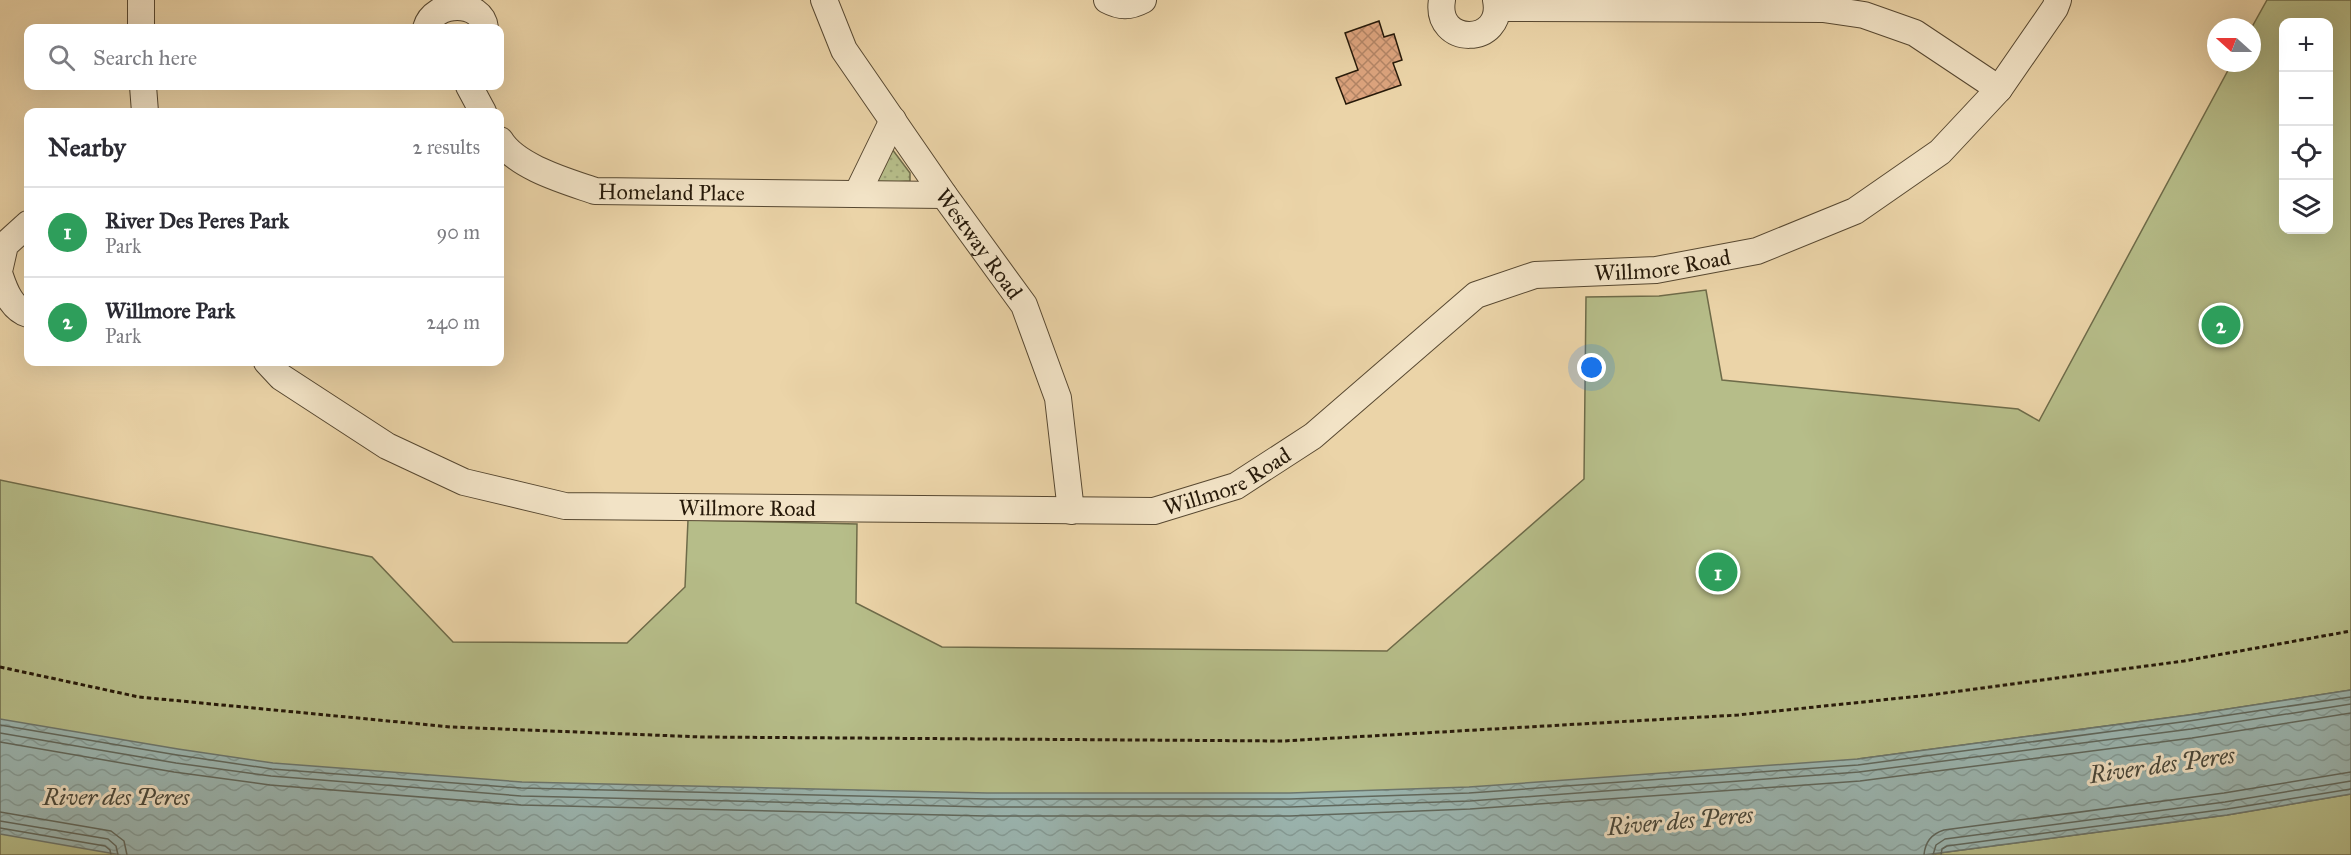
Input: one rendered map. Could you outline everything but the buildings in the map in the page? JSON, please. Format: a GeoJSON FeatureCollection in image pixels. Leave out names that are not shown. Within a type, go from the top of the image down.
{"type":"FeatureCollection","features":[{"type":"Feature","properties":{"kind":"street"},"geometry":{"type":"LineString","coordinates":[[141,0],[141,24]]}},
{"type":"Feature","properties":{"kind":"street","name":"Westway Road"},"geometry":{"type":"LineString","coordinates":[[824,0],[844,50],[944,195],[1024,305],[1058,398],[1071,511]]}},
{"type":"Feature","properties":{"kind":"street"},"geometry":{"type":"LineString","coordinates":[[1107,0],[1124,6],[1134,5],[1143,0]]}},
{"type":"Feature","properties":{"kind":"street"},"geometry":{"type":"LineString","coordinates":[[1442,0],[1441,8],[1445,23],[1457,33],[1470,36],[1485,32],[1492,25],[1497,4],[1823,9],[1864,15],[1915,33],[1999,89]]}},
{"type":"Feature","properties":{"kind":"street","name":"Willmore Road"},"geometry":{"type":"LineString","coordinates":[[271,366],[281,377],[387,446],[464,482],[565,506],[1154,511],[1236,486],[1312,436],[1476,295],[1535,274],[1656,270],[1757,251],[1856,211],[1940,152],[1999,89],[2055,8],[2058,0]]}},
{"type":"Feature","properties":{"kind":"street"},"geometry":{"type":"LineString","coordinates":[[428,24],[438,8],[454,2],[464,3],[477,10],[485,24]]}},
{"type":"Feature","properties":{"kind":"street"},"geometry":{"type":"LineString","coordinates":[[143,90],[145,108]]}},
{"type":"Feature","properties":{"kind":"street"},"geometry":{"type":"LineString","coordinates":[[471,90],[481,108]]}},
{"type":"Feature","properties":{"kind":"street"},"geometry":{"type":"LineString","coordinates":[[857,194],[893,120]]}},
{"type":"Feature","properties":{"kind":"street","name":"Homeland Place"},"geometry":{"type":"LineString","coordinates":[[504,148],[541,172],[595,191],[944,195]]}},
{"type":"Feature","properties":{"kind":"street"},"geometry":{"type":"LineString","coordinates":[[0,267],[5,245],[24,228]]}},
{"type":"Feature","properties":{"kind":"street"},"geometry":{"type":"LineString","coordinates":[[0,276],[8,297],[24,313]]}},
{"type":"Feature","properties":{"kind":"path"},"geometry":{"type":"LineString","coordinates":[[0,667],[139,696],[451,727],[702,737],[1283,741],[1772,712],[1930,695],[2184,661],[2351,632]]}},
{"type":"Feature","properties":{"kind":"green space"},"geometry":{"type":"Polygon","coordinates":[[[2267,0],[2351,0],[2351,690],[2189,715],[1858,759],[1804,855],[0,855],[0,480],[372,557],[453,642],[627,643],[685,587],[688,520],[857,524],[856,603],[942,647],[1387,651],[1584,479],[1586,297],[1659,296],[1706,290],[1722,380],[2018,409],[2039,421],[2227,72],[2261,72],[2261,18],[2257,18],[2267,0]]]}},
{"type":"Feature","properties":{"kind":"green space"},"geometry":{"type":"Polygon","coordinates":[[[892,149],[910,173],[910,181],[880,183],[876,181],[892,149]]]}},
{"type":"Feature","properties":{"kind":"green space"},"geometry":{"type":"Polygon","coordinates":[[[2351,794],[2351,855],[1924,855],[2227,815],[2351,794]]]}},
{"type":"Feature","properties":{"kind":"water","name":"River des Peres"},"geometry":{"type":"Polygon","coordinates":[[[2351,690],[2351,794],[2227,815],[1924,855],[121,855],[0,834],[0,719],[273,763],[522,782],[987,793],[1290,793],[1469,787],[1858,759],[2189,715],[2351,690]]]}},
{"type":"Feature","properties":{"kind":"place","name":"Willmore Park"},"geometry":{"type":"Point","coordinates":[2221,325]}},
{"type":"Feature","properties":{"kind":"place","name":"River Des Peres Park"},"geometry":{"type":"Point","coordinates":[1718,572]}}]}
